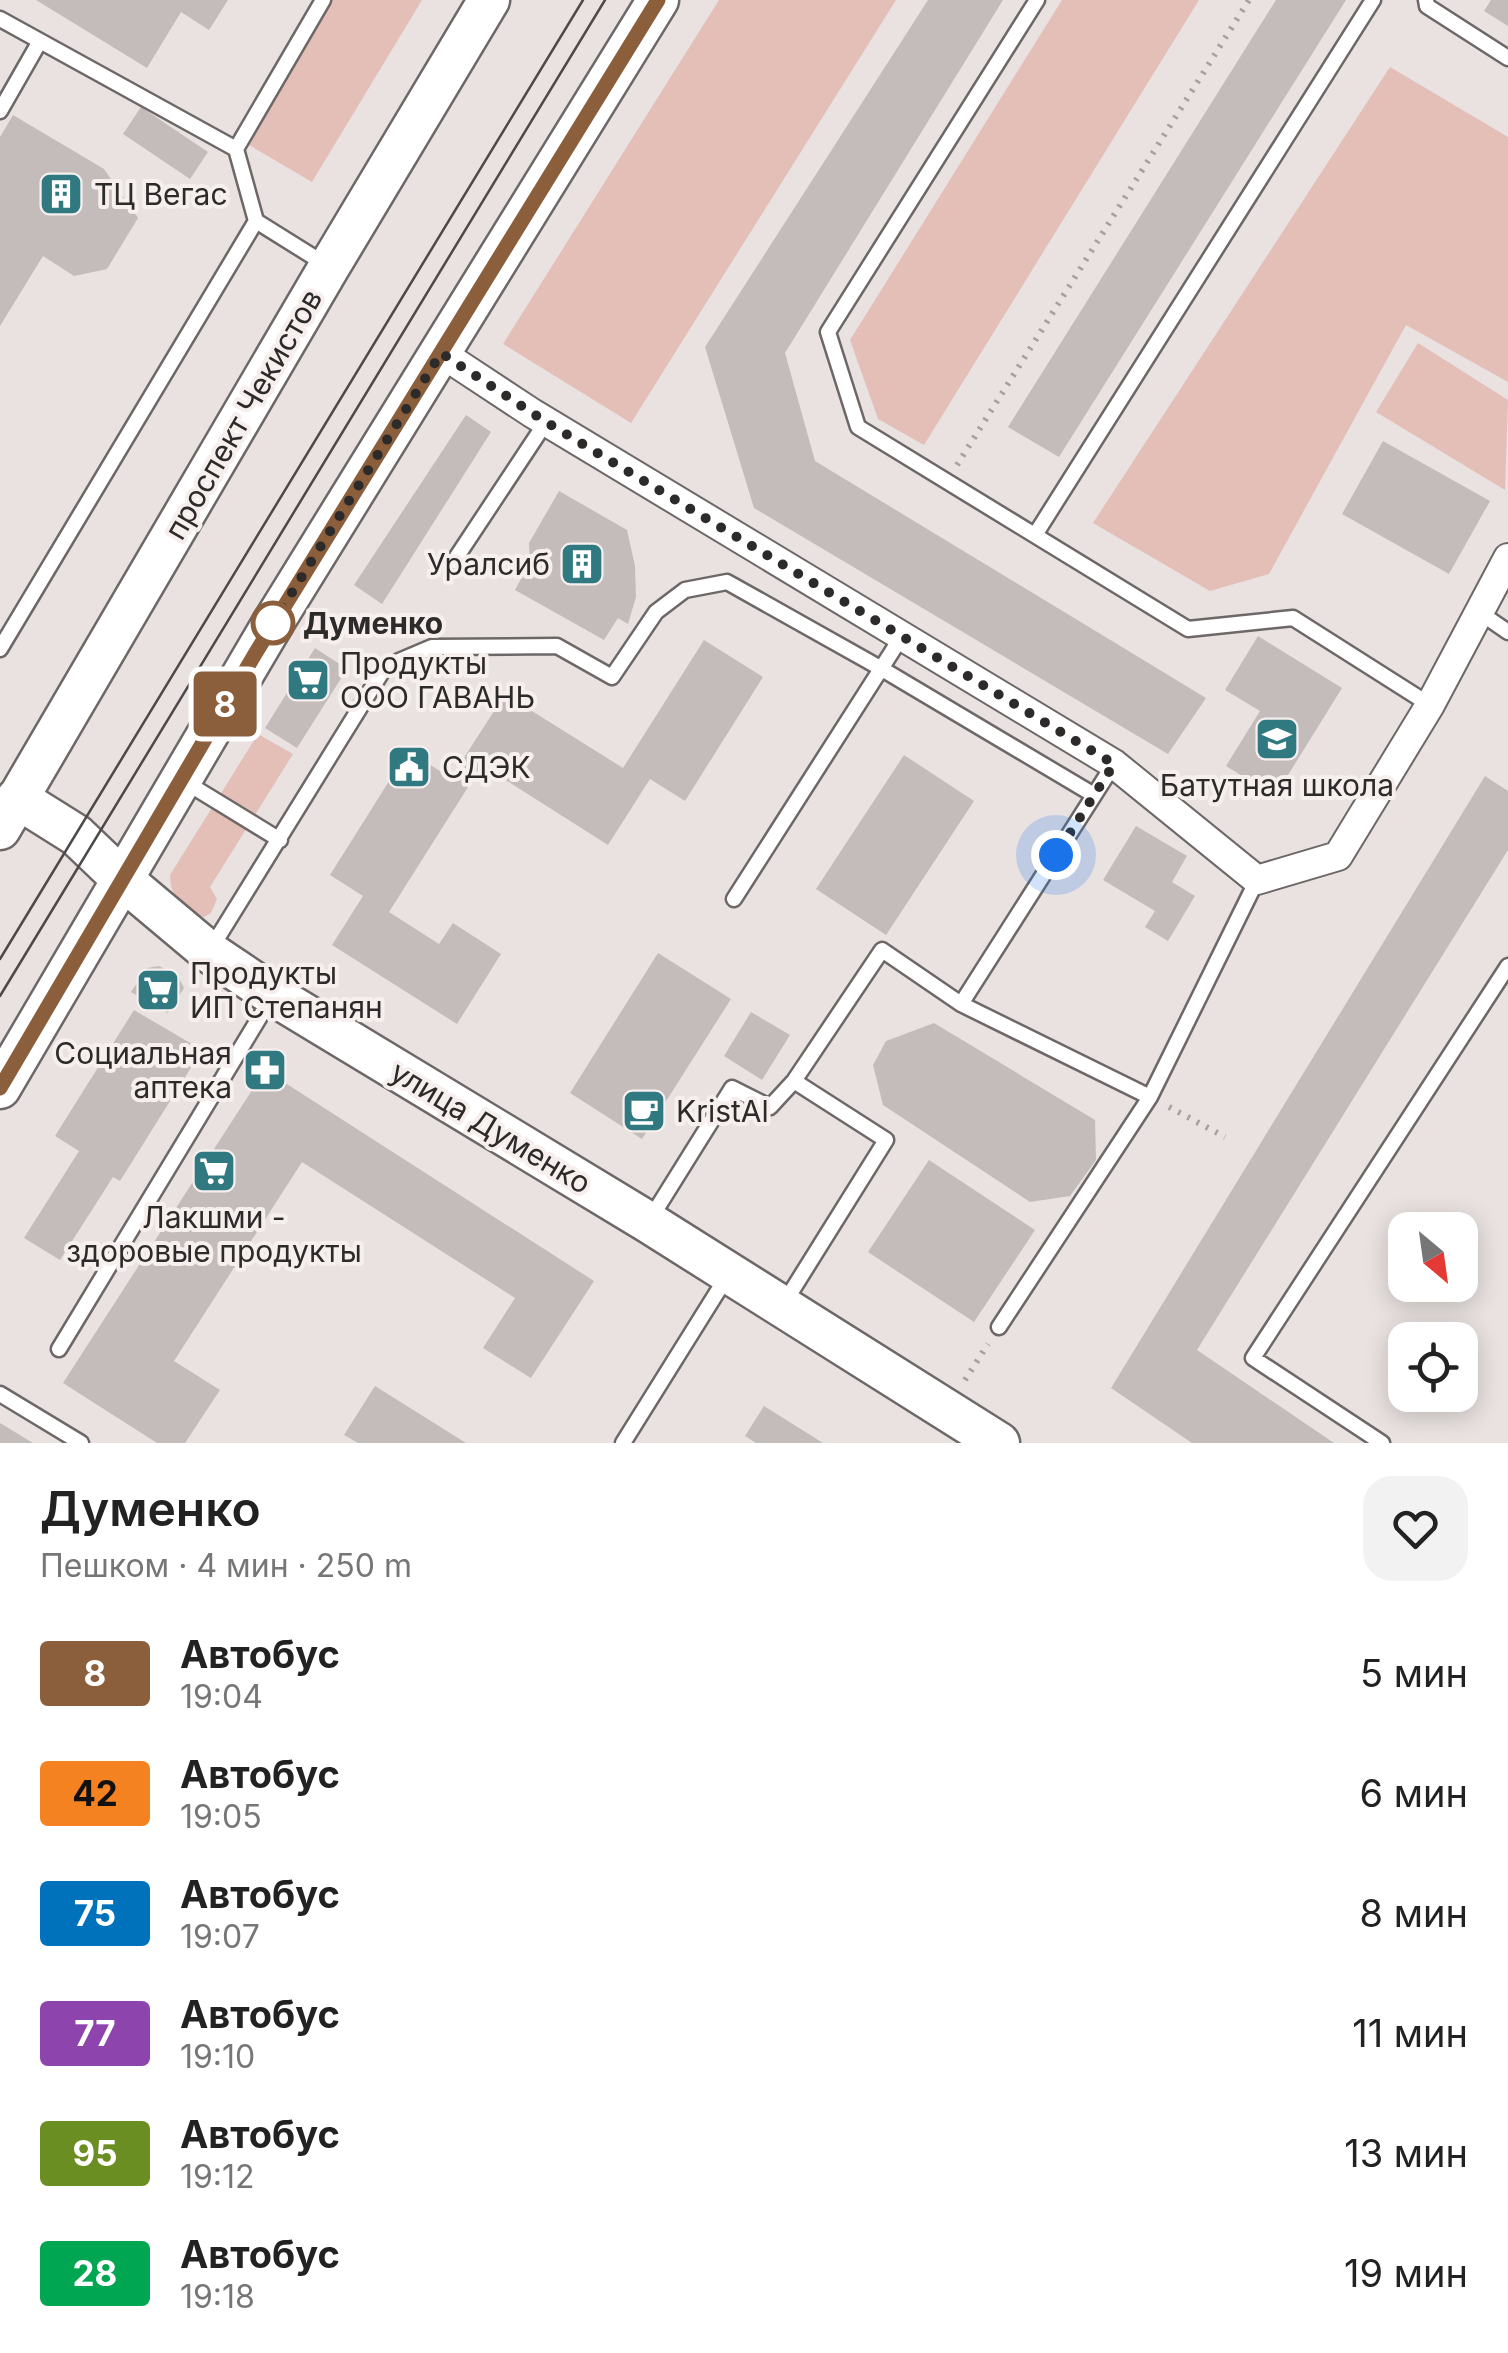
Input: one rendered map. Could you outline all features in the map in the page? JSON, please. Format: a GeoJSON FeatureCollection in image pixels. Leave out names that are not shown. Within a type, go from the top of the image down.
{"type":"FeatureCollection","features":[{"type":"Feature","properties":{"kind":"main road","name":"проспект Чекистов"},"geometry":{"type":"LineString","coordinates":[[5,805],[489,0]]}},
{"type":"Feature","properties":{"kind":"main road"},"geometry":{"type":"LineString","coordinates":[[0,1088],[180,778],[658,0]]}},
{"type":"Feature","properties":{"kind":"main road","name":"улица Думенко"},"geometry":{"type":"LineString","coordinates":[[5,805],[76,834],[122,879],[209,952],[273,995],[648,1222],[999,1443]]}},
{"type":"Feature","properties":{"kind":"street"},"geometry":{"type":"LineString","coordinates":[[441,353],[546,422],[1114,764],[1258,880],[1338,856],[1430,705],[1508,558]]}},
{"type":"Feature","properties":{"kind":"lane"},"geometry":{"type":"LineString","coordinates":[[236,149],[323,0]]}},
{"type":"Feature","properties":{"kind":"lane"},"geometry":{"type":"LineString","coordinates":[[1037,0],[828,332],[858,427],[1188,629],[1292,618],[1430,705]]}},
{"type":"Feature","properties":{"kind":"lane"},"geometry":{"type":"LineString","coordinates":[[1036,536],[1373,0]]}},
{"type":"Feature","properties":{"kind":"lane"},"geometry":{"type":"LineString","coordinates":[[1426,0],[1427,6],[1508,58]]}},
{"type":"Feature","properties":{"kind":"lane"},"geometry":{"type":"LineString","coordinates":[[0,20],[236,149],[256,221],[329,267]]}},
{"type":"Feature","properties":{"kind":"lane"},"geometry":{"type":"LineString","coordinates":[[0,112],[40,40]]}},
{"type":"Feature","properties":{"kind":"lane"},"geometry":{"type":"LineString","coordinates":[[0,649],[256,221]]}},
{"type":"Feature","properties":{"kind":"lane"},"geometry":{"type":"LineString","coordinates":[[454,561],[546,422]]}},
{"type":"Feature","properties":{"kind":"lane"},"geometry":{"type":"LineString","coordinates":[[209,952],[385,666],[432,647],[557,646],[612,677],[656,612],[685,590],[727,582],[882,668],[1094,795]]}},
{"type":"Feature","properties":{"kind":"lane"},"geometry":{"type":"LineString","coordinates":[[1479,612],[1508,632]]}},
{"type":"Feature","properties":{"kind":"lane"},"geometry":{"type":"LineString","coordinates":[[734,899],[902,636]]}},
{"type":"Feature","properties":{"kind":"lane"},"geometry":{"type":"LineString","coordinates":[[961,1004],[1114,764]]}},
{"type":"Feature","properties":{"kind":"lane"},"geometry":{"type":"LineString","coordinates":[[180,778],[280,840]]}},
{"type":"Feature","properties":{"kind":"lane"},"geometry":{"type":"LineString","coordinates":[[999,1326],[1150,1097],[1258,880]]}},
{"type":"Feature","properties":{"kind":"lane"},"geometry":{"type":"LineString","coordinates":[[648,1222],[732,1088],[770,1107],[794,1081],[882,950],[961,1004],[1150,1097]]}},
{"type":"Feature","properties":{"kind":"lane"},"geometry":{"type":"LineString","coordinates":[[1382,1443],[1253,1358],[1508,966]]}},
{"type":"Feature","properties":{"kind":"lane"},"geometry":{"type":"LineString","coordinates":[[59,1349],[273,995]]}},
{"type":"Feature","properties":{"kind":"lane"},"geometry":{"type":"LineString","coordinates":[[783,1306],[886,1140],[794,1081]]}},
{"type":"Feature","properties":{"kind":"lane"},"geometry":{"type":"LineString","coordinates":[[623,1443],[729,1273]]}},
{"type":"Feature","properties":{"kind":"lane"},"geometry":{"type":"LineString","coordinates":[[0,1394],[81,1443]]}},
{"type":"Feature","properties":{"kind":"path"},"geometry":{"type":"LineString","coordinates":[[947,481],[1249,0]]}},
{"type":"Feature","properties":{"kind":"path"},"geometry":{"type":"LineString","coordinates":[[1150,1097],[1225,1138]]}},
{"type":"Feature","properties":{"kind":"path"},"geometry":{"type":"LineString","coordinates":[[946,1410],[999,1326]]}},
{"type":"Feature","properties":{"kind":"shaded area"},"geometry":{"type":"Polygon","coordinates":[[[329,0],[422,0],[312,182],[244,142],[329,0]]]}},
{"type":"Feature","properties":{"kind":"shaded area"},"geometry":{"type":"Polygon","coordinates":[[[719,0],[896,0],[631,423],[503,344],[719,0]]]}},
{"type":"Feature","properties":{"kind":"shaded area"},"geometry":{"type":"Polygon","coordinates":[[[1062,0],[1199,0],[924,445],[878,419],[850,340],[1062,0]]]}},
{"type":"Feature","properties":{"kind":"shaded area"},"geometry":{"type":"Polygon","coordinates":[[[1390,67],[1508,137],[1508,382],[1406,325],[1269,574],[1210,591],[1093,523],[1390,67]]]}},
{"type":"Feature","properties":{"kind":"shaded area"},"geometry":{"type":"Polygon","coordinates":[[[1418,343],[1508,400],[1505,490],[1376,412],[1418,343]]]}},
{"type":"Feature","properties":{"kind":"shaded area"},"geometry":{"type":"Polygon","coordinates":[[[258,734],[293,754],[210,887],[217,899],[211,913],[204,917],[180,902],[172,890],[170,875],[258,734]]]}},
{"type":"Feature","properties":{"kind":"building"},"geometry":{"type":"Polygon","coordinates":[[[36,0],[228,0],[209,30],[181,12],[147,68],[36,0]]]}},
{"type":"Feature","properties":{"kind":"building"},"geometry":{"type":"Polygon","coordinates":[[[928,0],[1003,0],[785,353],[815,461],[1206,698],[1168,754],[754,508],[705,347],[928,0]]]}},
{"type":"Feature","properties":{"kind":"building"},"geometry":{"type":"Polygon","coordinates":[[[1276,0],[1346,0],[1059,457],[1008,427],[1276,0]]]}},
{"type":"Feature","properties":{"kind":"building"},"geometry":{"type":"Polygon","coordinates":[[[1491,0],[1508,0],[1508,26],[1484,11],[1491,0]]]}},
{"type":"Feature","properties":{"kind":"building"},"geometry":{"type":"Polygon","coordinates":[[[141,107],[208,152],[190,179],[123,134],[141,107]]]}},
{"type":"Feature","properties":{"kind":"building","name":"ТЦ Вегас"},"geometry":{"type":"Polygon","coordinates":[[[13,115],[104,169],[138,218],[107,269],[74,276],[43,256],[0,326],[0,137],[13,115]]]}},
{"type":"Feature","properties":{"kind":"building"},"geometry":{"type":"Polygon","coordinates":[[[466,415],[491,432],[382,604],[354,585],[466,415]]]}},
{"type":"Feature","properties":{"kind":"building"},"geometry":{"type":"Polygon","coordinates":[[[1383,441],[1490,501],[1449,574],[1342,514],[1383,441]]]}},
{"type":"Feature","properties":{"kind":"building","name":"Уралсиб"},"geometry":{"type":"Polygon","coordinates":[[[559,491],[627,530],[635,566],[636,597],[628,624],[618,618],[604,640],[515,590],[530,562],[529,543],[559,491]]]}},
{"type":"Feature","properties":{"kind":"building","name":"Батутная школа"},"geometry":{"type":"Polygon","coordinates":[[[1258,636],[1342,688],[1275,796],[1226,766],[1260,711],[1225,690],[1258,636]]]}},
{"type":"Feature","properties":{"kind":"building"},"geometry":{"type":"Polygon","coordinates":[[[704,640],[763,677],[685,801],[650,779],[608,845],[482,765],[389,912],[439,944],[453,923],[501,954],[457,1024],[332,945],[363,896],[330,875],[408,751],[451,778],[505,694],[623,768],[704,640]]]}},
{"type":"Feature","properties":{"kind":"building"},"geometry":{"type":"Polygon","coordinates":[[[315,648],[347,669],[297,748],[265,728],[315,648]]]}},
{"type":"Feature","properties":{"kind":"building"},"geometry":{"type":"Polygon","coordinates":[[[904,755],[974,801],[886,935],[816,889],[904,755]]]}},
{"type":"Feature","properties":{"kind":"building"},"geometry":{"type":"Polygon","coordinates":[[[1485,776],[1508,791],[1508,850],[1197,1350],[1334,1443],[1192,1443],[1111,1388],[1485,776]]]}},
{"type":"Feature","properties":{"kind":"building"},"geometry":{"type":"Polygon","coordinates":[[[1136,826],[1187,856],[1172,882],[1195,896],[1168,941],[1145,927],[1155,911],[1103,880],[1136,826]]]}},
{"type":"Feature","properties":{"kind":"building"},"geometry":{"type":"Polygon","coordinates":[[[658,953],[731,999],[642,1139],[570,1093],[658,953]]]}},
{"type":"Feature","properties":{"kind":"building","name":"Продукты ИП Степанян"},"geometry":{"type":"Polygon","coordinates":[[[159,966],[178,976],[184,988],[168,1013],[131,992],[147,968],[159,966]]]}},
{"type":"Feature","properties":{"kind":"building"},"geometry":{"type":"Polygon","coordinates":[[[134,1010],[202,1050],[120,1181],[113,1177],[60,1260],[24,1238],[79,1151],[55,1136],[134,1010]]]}},
{"type":"Feature","properties":{"kind":"building"},"geometry":{"type":"Polygon","coordinates":[[[751,1012],[790,1035],[762,1080],[724,1056],[751,1012]]]}},
{"type":"Feature","properties":{"kind":"building"},"geometry":{"type":"Polygon","coordinates":[[[934,1023],[1095,1120],[1096,1160],[1070,1196],[1030,1202],[883,1105],[873,1065],[886,1041],[934,1023]]]}},
{"type":"Feature","properties":{"kind":"building"},"geometry":{"type":"Polygon","coordinates":[[[265,1070],[594,1281],[531,1378],[483,1348],[515,1298],[302,1162],[174,1361],[220,1390],[185,1443],[157,1443],[63,1383],[265,1070]]]}},
{"type":"Feature","properties":{"kind":"building"},"geometry":{"type":"Polygon","coordinates":[[[929,1160],[1035,1230],[974,1322],[868,1252],[929,1160]]]}},
{"type":"Feature","properties":{"kind":"building"},"geometry":{"type":"Polygon","coordinates":[[[375,1386],[466,1443],[358,1443],[344,1435],[375,1386]]]}},
{"type":"Feature","properties":{"kind":"building"},"geometry":{"type":"Polygon","coordinates":[[[764,1406],[823,1443],[756,1443],[745,1436],[764,1406]]]}},
{"type":"Feature","properties":{"kind":"building"},"geometry":{"type":"Polygon","coordinates":[[[0,1423],[33,1443],[0,1443],[0,1423]]]}},
{"type":"Feature","properties":{"kind":"tram line"},"geometry":{"type":"LineString","coordinates":[[0,959],[583,0]]}},
{"type":"Feature","properties":{"kind":"tram line"},"geometry":{"type":"LineString","coordinates":[[0,996],[605,0]]}},
{"type":"Feature","properties":{"kind":"bus line","name":"8"},"geometry":{"type":"LineString","coordinates":[[0,1088],[255,654],[658,0]]}},
{"type":"Feature","properties":{"kind":"place","name":"ТЦ Вегас"},"geometry":{"type":"Point","coordinates":[61,194]}},
{"type":"Feature","properties":{"kind":"place","name":"Уралсиб"},"geometry":{"type":"Point","coordinates":[582,564]}},
{"type":"Feature","properties":{"kind":"place","name":"Думенко"},"geometry":{"type":"Point","coordinates":[273,623]}},
{"type":"Feature","properties":{"kind":"place","name":"Продукты ООО ГАВАНЬ"},"geometry":{"type":"Point","coordinates":[308,680]}},
{"type":"Feature","properties":{"kind":"place","name":"Батутная школа"},"geometry":{"type":"Point","coordinates":[1277,739]}},
{"type":"Feature","properties":{"kind":"place","name":"СДЭК"},"geometry":{"type":"Point","coordinates":[409,767]}},
{"type":"Feature","properties":{"kind":"place","name":"Продукты ИП Степанян"},"geometry":{"type":"Point","coordinates":[158,990]}},
{"type":"Feature","properties":{"kind":"place","name":"Социальная аптека"},"geometry":{"type":"Point","coordinates":[265,1070]}},
{"type":"Feature","properties":{"kind":"place","name":"KristAl"},"geometry":{"type":"Point","coordinates":[644,1111]}},
{"type":"Feature","properties":{"kind":"place","name":"Лакшми - здоровые продукты"},"geometry":{"type":"Point","coordinates":[214,1171]}},
{"type":"Feature","properties":{"kind":"route"},"geometry":{"type":"LineString","coordinates":[[273,623],[441,353],[546,422],[1114,764],[1056,855]]}}]}
